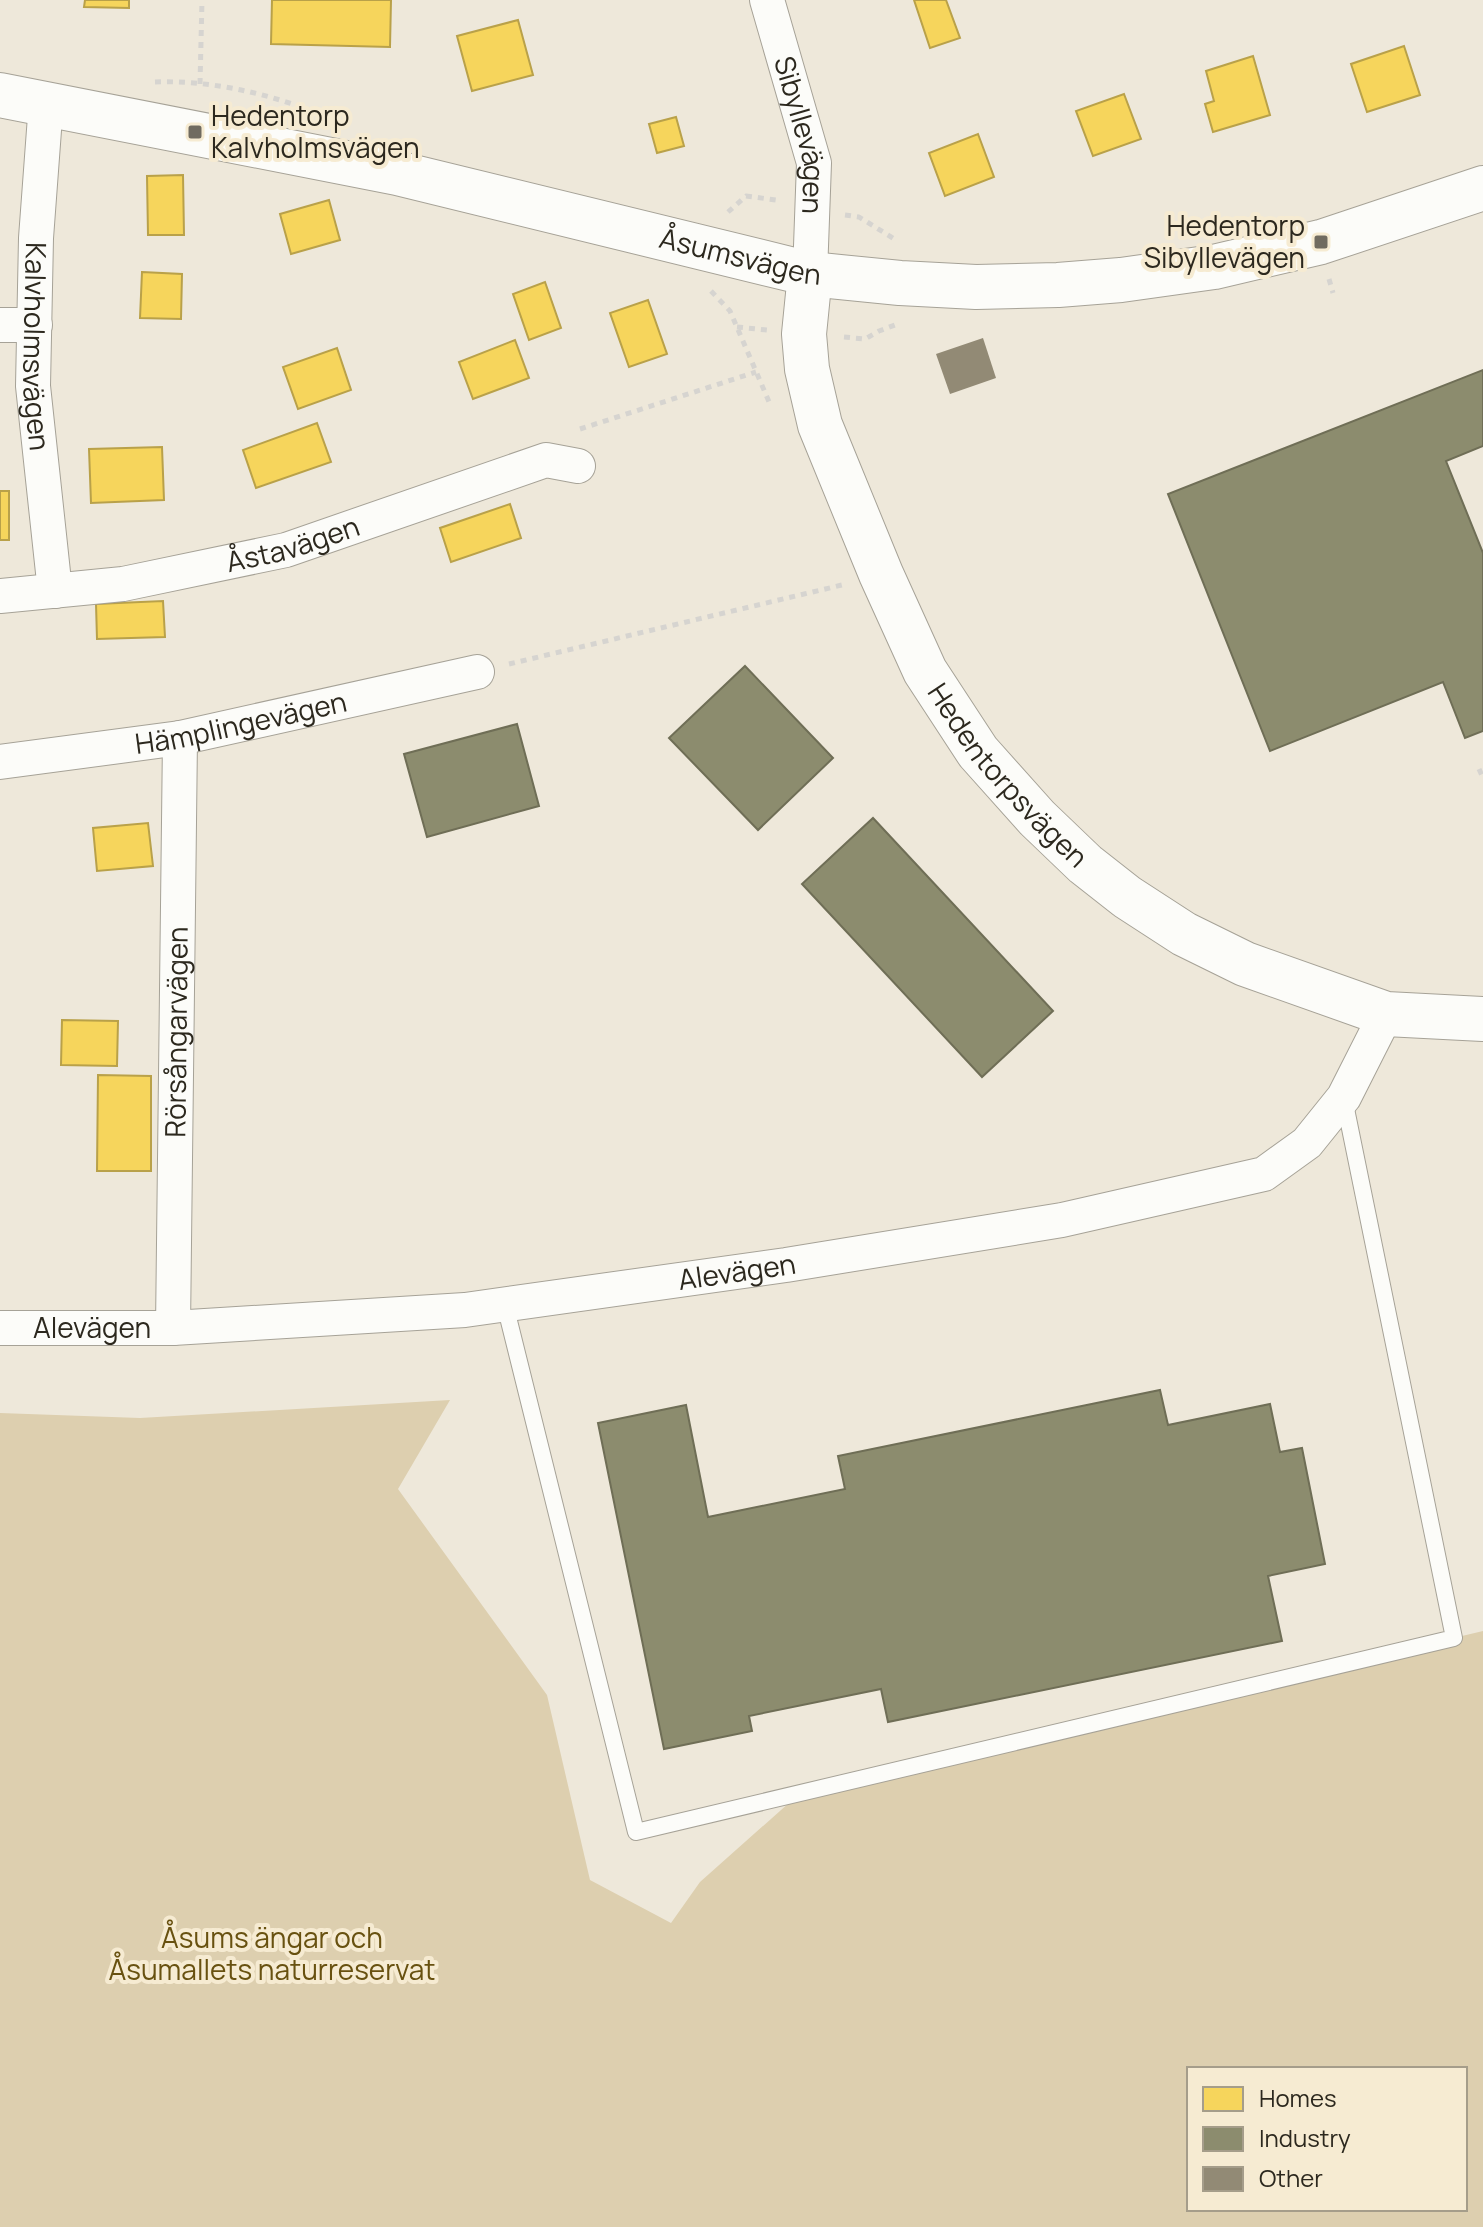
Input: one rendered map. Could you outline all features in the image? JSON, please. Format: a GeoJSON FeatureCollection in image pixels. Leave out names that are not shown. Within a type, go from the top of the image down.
{"type":"FeatureCollection","features":[{"type":"Feature","properties":{"kind":"street","name":"Sibyllevägen"},"geometry":{"type":"LineString","coordinates":[[767,0],[814,163],[810,274]]}},
{"type":"Feature","properties":{"kind":"street","name":"Åsumsvägen"},"geometry":{"type":"LineString","coordinates":[[0,95],[397,173],[810,274],[900,283],[976,287],[1121,280],[1214,267],[1321,242],[1483,188]]}},
{"type":"Feature","properties":{"kind":"street","name":"Kalvholmsvägen"},"geometry":{"type":"LineString","coordinates":[[46,103],[36,238],[33,386],[55,591]]}},
{"type":"Feature","properties":{"kind":"street","name":"Hedentorpsvägen"},"geometry":{"type":"LineString","coordinates":[[810,274],[804,334],[807,369],[820,425],[881,574],[925,671],[978,752],[1037,818],[1085,864],[1127,897],[1184,934],[1245,964],[1386,1014],[1483,1019]]}},
{"type":"Feature","properties":{"kind":"street"},"geometry":{"type":"LineString","coordinates":[[0,325],[35,325]]}},
{"type":"Feature","properties":{"kind":"street","name":"Åstavägen"},"geometry":{"type":"LineString","coordinates":[[0,596],[123,584],[286,550],[546,460],[578,466]]}},
{"type":"Feature","properties":{"kind":"street","name":"Hämplingevägen"},"geometry":{"type":"LineString","coordinates":[[0,762],[180,738],[477,672]]}},
{"type":"Feature","properties":{"kind":"street","name":"Rörsångarvägen"},"geometry":{"type":"LineString","coordinates":[[173,1328],[180,738]]}},
{"type":"Feature","properties":{"kind":"street","name":"Alevägen"},"geometry":{"type":"LineString","coordinates":[[0,1328],[173,1328],[465,1310],[786,1265],[1062,1220],[1264,1174],[1307,1143],[1344,1097],[1386,1014]]}},
{"type":"Feature","properties":{"kind":"lane"},"geometry":{"type":"LineString","coordinates":[[505,1305],[636,1832],[1454,1638],[1344,1097]]}},
{"type":"Feature","properties":{"kind":"path"},"geometry":{"type":"LineString","coordinates":[[202,0],[204,94]]}},
{"type":"Feature","properties":{"kind":"path"},"geometry":{"type":"LineString","coordinates":[[725,216],[746,196],[769,198],[859,217],[900,241]]}},
{"type":"Feature","properties":{"kind":"path"},"geometry":{"type":"LineString","coordinates":[[1329,278],[1333,293]]}},
{"type":"Feature","properties":{"kind":"path"},"geometry":{"type":"LineString","coordinates":[[573,432],[756,372]]}},
{"type":"Feature","properties":{"kind":"path"},"geometry":{"type":"LineString","coordinates":[[477,672],[847,584]]}},
{"type":"Feature","properties":{"kind":"path"},"geometry":{"type":"LineString","coordinates":[[1479,769],[1483,778]]}},
{"type":"Feature","properties":{"kind":"green space","name":"Åsums ängar och Åsumallets naturreservat"},"geometry":{"type":"Polygon","coordinates":[[[450,1400],[398,1489],[547,1695],[590,1880],[671,1923],[700,1882],[799,1794],[1483,1631],[1483,2227],[0,2227],[0,1413],[140,1418],[450,1400]]]}},
{"type":"Feature","properties":{"kind":"building: Homes"},"geometry":{"type":"Polygon","coordinates":[[[85,0],[129,0],[129,8],[84,7],[85,0]]]}},
{"type":"Feature","properties":{"kind":"building: Homes"},"geometry":{"type":"Polygon","coordinates":[[[272,0],[391,0],[390,47],[271,44],[272,0]]]}},
{"type":"Feature","properties":{"kind":"building: Homes"},"geometry":{"type":"Polygon","coordinates":[[[914,0],[946,0],[960,38],[930,48],[914,0]]]}},
{"type":"Feature","properties":{"kind":"building: Homes"},"geometry":{"type":"Polygon","coordinates":[[[518,20],[533,75],[472,91],[457,36],[518,20]]]}},
{"type":"Feature","properties":{"kind":"building: Homes"},"geometry":{"type":"Polygon","coordinates":[[[1404,46],[1420,95],[1367,112],[1351,64],[1404,46]]]}},
{"type":"Feature","properties":{"kind":"building: Homes"},"geometry":{"type":"Polygon","coordinates":[[[1253,56],[1270,115],[1213,132],[1205,104],[1214,101],[1206,71],[1253,56]]]}},
{"type":"Feature","properties":{"kind":"building: Homes"},"geometry":{"type":"Polygon","coordinates":[[[1124,94],[1141,139],[1093,156],[1076,111],[1124,94]]]}},
{"type":"Feature","properties":{"kind":"building: Homes"},"geometry":{"type":"Polygon","coordinates":[[[676,117],[684,146],[657,153],[649,124],[676,117]]]}},
{"type":"Feature","properties":{"kind":"building: Homes"},"geometry":{"type":"Polygon","coordinates":[[[978,134],[994,177],[945,196],[929,153],[978,134]]]}},
{"type":"Feature","properties":{"kind":"building: Homes"},"geometry":{"type":"Polygon","coordinates":[[[183,175],[184,235],[148,235],[147,176],[183,175]]]}},
{"type":"Feature","properties":{"kind":"building: Homes"},"geometry":{"type":"Polygon","coordinates":[[[329,200],[340,240],[291,254],[280,214],[329,200]]]}},
{"type":"Feature","properties":{"kind":"building: Homes"},"geometry":{"type":"Polygon","coordinates":[[[142,272],[182,274],[181,319],[140,318],[142,272]]]}},
{"type":"Feature","properties":{"kind":"building: Homes"},"geometry":{"type":"Polygon","coordinates":[[[545,282],[561,328],[529,340],[513,294],[545,282]]]}},
{"type":"Feature","properties":{"kind":"building: Homes"},"geometry":{"type":"Polygon","coordinates":[[[648,300],[667,354],[629,367],[610,313],[648,300]]]}},
{"type":"Feature","properties":{"kind":"building: Homes"},"geometry":{"type":"Polygon","coordinates":[[[515,340],[529,378],[473,399],[459,362],[515,340]]]}},
{"type":"Feature","properties":{"kind":"building: Homes"},"geometry":{"type":"Polygon","coordinates":[[[337,348],[351,390],[298,409],[283,367],[337,348]]]}},
{"type":"Feature","properties":{"kind":"building: Homes"},"geometry":{"type":"Polygon","coordinates":[[[317,423],[331,462],[256,488],[243,450],[317,423]]]}},
{"type":"Feature","properties":{"kind":"building: Homes"},"geometry":{"type":"Polygon","coordinates":[[[162,447],[164,500],[91,503],[89,449],[162,447]]]}},
{"type":"Feature","properties":{"kind":"building: Homes"},"geometry":{"type":"Polygon","coordinates":[[[0,491],[9,491],[9,540],[0,540],[0,491]]]}},
{"type":"Feature","properties":{"kind":"building: Homes"},"geometry":{"type":"Polygon","coordinates":[[[510,504],[521,538],[451,562],[440,528],[510,504]]]}},
{"type":"Feature","properties":{"kind":"building: Homes"},"geometry":{"type":"Polygon","coordinates":[[[163,601],[165,637],[97,639],[96,604],[163,601]]]}},
{"type":"Feature","properties":{"kind":"building: Homes"},"geometry":{"type":"Polygon","coordinates":[[[148,823],[153,866],[97,871],[93,828],[148,823]]]}},
{"type":"Feature","properties":{"kind":"building: Homes"},"geometry":{"type":"Polygon","coordinates":[[[62,1020],[118,1021],[117,1066],[61,1065],[62,1020]]]}},
{"type":"Feature","properties":{"kind":"building: Homes"},"geometry":{"type":"Polygon","coordinates":[[[98,1075],[151,1076],[151,1171],[97,1171],[98,1075]]]}},
{"type":"Feature","properties":{"kind":"building: Industry"},"geometry":{"type":"Polygon","coordinates":[[[1483,370],[1483,446],[1446,461],[1483,553],[1483,731],[1465,738],[1443,682],[1270,751],[1168,494],[1483,370]]]}},
{"type":"Feature","properties":{"kind":"building: Industry"},"geometry":{"type":"Polygon","coordinates":[[[745,666],[833,758],[758,830],[669,738],[745,666]]]}},
{"type":"Feature","properties":{"kind":"building: Industry"},"geometry":{"type":"Polygon","coordinates":[[[517,724],[539,806],[427,837],[404,754],[517,724]]]}},
{"type":"Feature","properties":{"kind":"building: Industry"},"geometry":{"type":"Polygon","coordinates":[[[873,818],[1053,1011],[982,1077],[802,884],[873,818]]]}},
{"type":"Feature","properties":{"kind":"building: Industry"},"geometry":{"type":"Polygon","coordinates":[[[1160,1390],[1168,1425],[1270,1404],[1280,1452],[1302,1448],[1325,1564],[1268,1576],[1282,1641],[888,1722],[881,1689],[749,1716],[752,1731],[664,1749],[598,1423],[686,1405],[708,1517],[845,1489],[838,1456],[1160,1390]]]}},
{"type":"Feature","properties":{"kind":"building: Other"},"geometry":{"type":"Polygon","coordinates":[[[983,338],[996,378],[950,394],[936,354],[983,338]]]}},
{"type":"Feature","properties":{"kind":"place","name":"Hedentorp Kalvholmsvägen"},"geometry":{"type":"Point","coordinates":[195,132]}},
{"type":"Feature","properties":{"kind":"place","name":"Hedentorp Sibyllevägen"},"geometry":{"type":"Point","coordinates":[1321,242]}}]}
